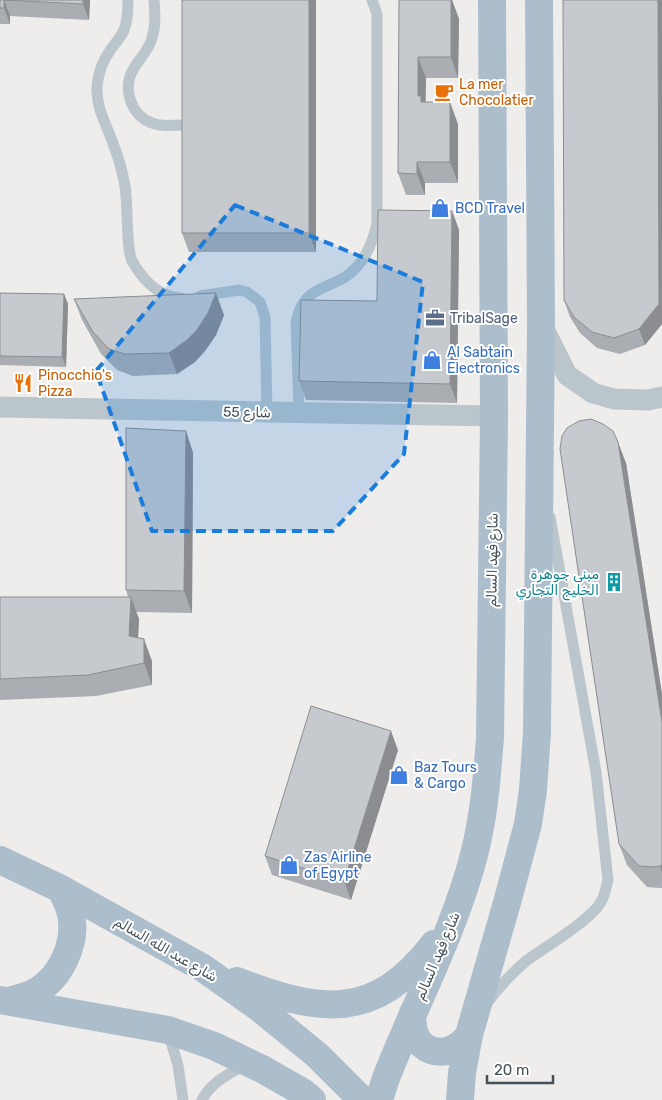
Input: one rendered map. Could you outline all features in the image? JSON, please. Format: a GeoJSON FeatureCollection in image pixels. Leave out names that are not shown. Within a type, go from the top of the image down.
{"type":"FeatureCollection","features":[{"type":"Feature","properties":{"kind":"main road","name":"شارع فهد السالم"},"geometry":{"type":"LineString","coordinates":[[380,1100],[386,1078],[412,1013],[453,919],[475,853],[483,817],[490,738],[494,416],[492,0]]}},
{"type":"Feature","properties":{"kind":"main road"},"geometry":{"type":"LineString","coordinates":[[460,1100],[462,1073],[470,1028],[515,875],[528,824],[533,790],[537,732],[540,459],[539,0]]}},
{"type":"Feature","properties":{"kind":"main road","name":"شارع عبد الله السالم"},"geometry":{"type":"LineString","coordinates":[[0,860],[61,889],[203,968],[258,1008],[317,1055],[362,1100]]}},
{"type":"Feature","properties":{"kind":"main road"},"geometry":{"type":"LineString","coordinates":[[4,1000],[32,994],[52,980],[66,959],[72,936],[72,928],[70,911],[61,889]]}},
{"type":"Feature","properties":{"kind":"main road"},"geometry":{"type":"LineString","coordinates":[[203,968],[272,994],[314,1004],[341,1005],[360,1002],[393,984],[416,966],[453,919]]}},
{"type":"Feature","properties":{"kind":"main road"},"geometry":{"type":"LineString","coordinates":[[4,1000],[168,1030],[214,1046],[250,1063],[304,1093],[312,1100]]}},
{"type":"Feature","properties":{"kind":"main road"},"geometry":{"type":"LineString","coordinates":[[412,1013],[411,1022],[416,1039],[430,1050],[448,1052],[464,1042],[470,1028]]}},
{"type":"Feature","properties":{"kind":"street"},"geometry":{"type":"LineString","coordinates":[[541,324],[567,375],[593,393],[614,399],[648,400],[662,398]]}},
{"type":"Feature","properties":{"kind":"street","name":"شارع 55"},"geometry":{"type":"LineString","coordinates":[[0,407],[494,416]]}},
{"type":"Feature","properties":{"kind":"lane"},"geometry":{"type":"LineString","coordinates":[[128,0],[126,23],[118,41],[104,61],[97,88],[98,103],[120,166],[128,204],[131,259],[144,278],[153,287],[169,296],[188,298],[239,290],[247,292],[260,302],[265,317],[267,412]]}},
{"type":"Feature","properties":{"kind":"lane"},"geometry":{"type":"LineString","coordinates":[[154,0],[155,28],[152,40],[147,51],[134,67],[128,82],[128,92],[131,102],[142,117],[152,123],[182,125]]}},
{"type":"Feature","properties":{"kind":"lane"},"geometry":{"type":"LineString","coordinates":[[299,412],[296,322],[298,312],[310,295],[318,289],[346,276],[358,266],[367,253],[373,239],[376,224],[377,14],[372,0]]}},
{"type":"Feature","properties":{"kind":"lane"},"geometry":{"type":"LineString","coordinates":[[470,1028],[497,989],[526,962],[588,916],[601,904],[608,880],[596,772],[540,459]]}},
{"type":"Feature","properties":{"kind":"lane"},"geometry":{"type":"LineString","coordinates":[[168,1030],[178,1065],[183,1100]]}},
{"type":"Feature","properties":{"kind":"lane"},"geometry":{"type":"LineString","coordinates":[[202,1100],[206,1092],[222,1077],[250,1063]]}},
{"type":"Feature","properties":{"kind":"highlighted area"},"geometry":{"type":"Polygon","coordinates":[[[235,205],[423,282],[404,454],[333,531],[152,531],[96,371],[235,205]]]}},
{"type":"Feature","properties":{"kind":"building"},"geometry":{"type":"Polygon","coordinates":[[[0,0],[4,0],[4,8],[0,8],[0,0]]]}},
{"type":"Feature","properties":{"kind":"building"},"geometry":{"type":"Polygon","coordinates":[[[4,0],[83,0],[83,4],[4,0]]]}},
{"type":"Feature","properties":{"kind":"building"},"geometry":{"type":"Polygon","coordinates":[[[182,0],[309,0],[309,233],[182,233],[182,0]]]}},
{"type":"Feature","properties":{"kind":"building"},"geometry":{"type":"Polygon","coordinates":[[[399,0],[451,0],[451,57],[418,57],[418,96],[421,96],[421,102],[450,102],[450,162],[417,162],[417,174],[398,173],[399,0]]]}},
{"type":"Feature","properties":{"kind":"building"},"geometry":{"type":"Polygon","coordinates":[[[563,0],[658,0],[659,304],[639,329],[614,338],[592,332],[574,317],[564,300],[563,0]]]}},
{"type":"Feature","properties":{"kind":"building"},"geometry":{"type":"Polygon","coordinates":[[[378,210],[452,211],[450,384],[299,381],[301,300],[377,301],[378,210]]]}},
{"type":"Feature","properties":{"kind":"building"},"geometry":{"type":"Polygon","coordinates":[[[0,293],[64,294],[62,357],[0,356],[0,293]]]}},
{"type":"Feature","properties":{"kind":"building"},"geometry":{"type":"Polygon","coordinates":[[[216,293],[208,313],[197,330],[169,353],[125,354],[109,349],[93,332],[74,299],[216,293]]]}},
{"type":"Feature","properties":{"kind":"building","name":"مبنى جوهرة الخليج التجاري"},"geometry":{"type":"Polygon","coordinates":[[[591,419],[613,431],[618,442],[662,722],[662,865],[660,866],[639,866],[619,844],[560,449],[562,436],[567,428],[579,421],[591,419]]]}},
{"type":"Feature","properties":{"kind":"building"},"geometry":{"type":"Polygon","coordinates":[[[126,428],[186,431],[184,591],[126,590],[126,428]]]}},
{"type":"Feature","properties":{"kind":"building"},"geometry":{"type":"Polygon","coordinates":[[[0,597],[131,597],[129,636],[144,639],[144,663],[88,675],[0,679],[0,597]]]}},
{"type":"Feature","properties":{"kind":"building"},"geometry":{"type":"Polygon","coordinates":[[[311,706],[391,731],[344,881],[265,856],[311,706]]]}},
{"type":"Feature","properties":{"kind":"place","name":"La mer Chocolatier"},"geometry":{"type":"Point","coordinates":[444,92]}},
{"type":"Feature","properties":{"kind":"place","name":"BCD Travel"},"geometry":{"type":"Point","coordinates":[440,208]}},
{"type":"Feature","properties":{"kind":"place","name":"TribalSage"},"geometry":{"type":"Point","coordinates":[435,318]}},
{"type":"Feature","properties":{"kind":"place","name":"Al Sabtain Electronics"},"geometry":{"type":"Point","coordinates":[432,360]}},
{"type":"Feature","properties":{"kind":"place","name":"Pinocchio's Pizza"},"geometry":{"type":"Point","coordinates":[23,383]}},
{"type":"Feature","properties":{"kind":"place","name":"مبنى جوهرة الخليج التجاري"},"geometry":{"type":"Point","coordinates":[614,582]}},
{"type":"Feature","properties":{"kind":"place","name":"Baz Tours & Cargo"},"geometry":{"type":"Point","coordinates":[399,775]}},
{"type":"Feature","properties":{"kind":"place","name":"Zas Airline of Egypt"},"geometry":{"type":"Point","coordinates":[289,865]}}]}
